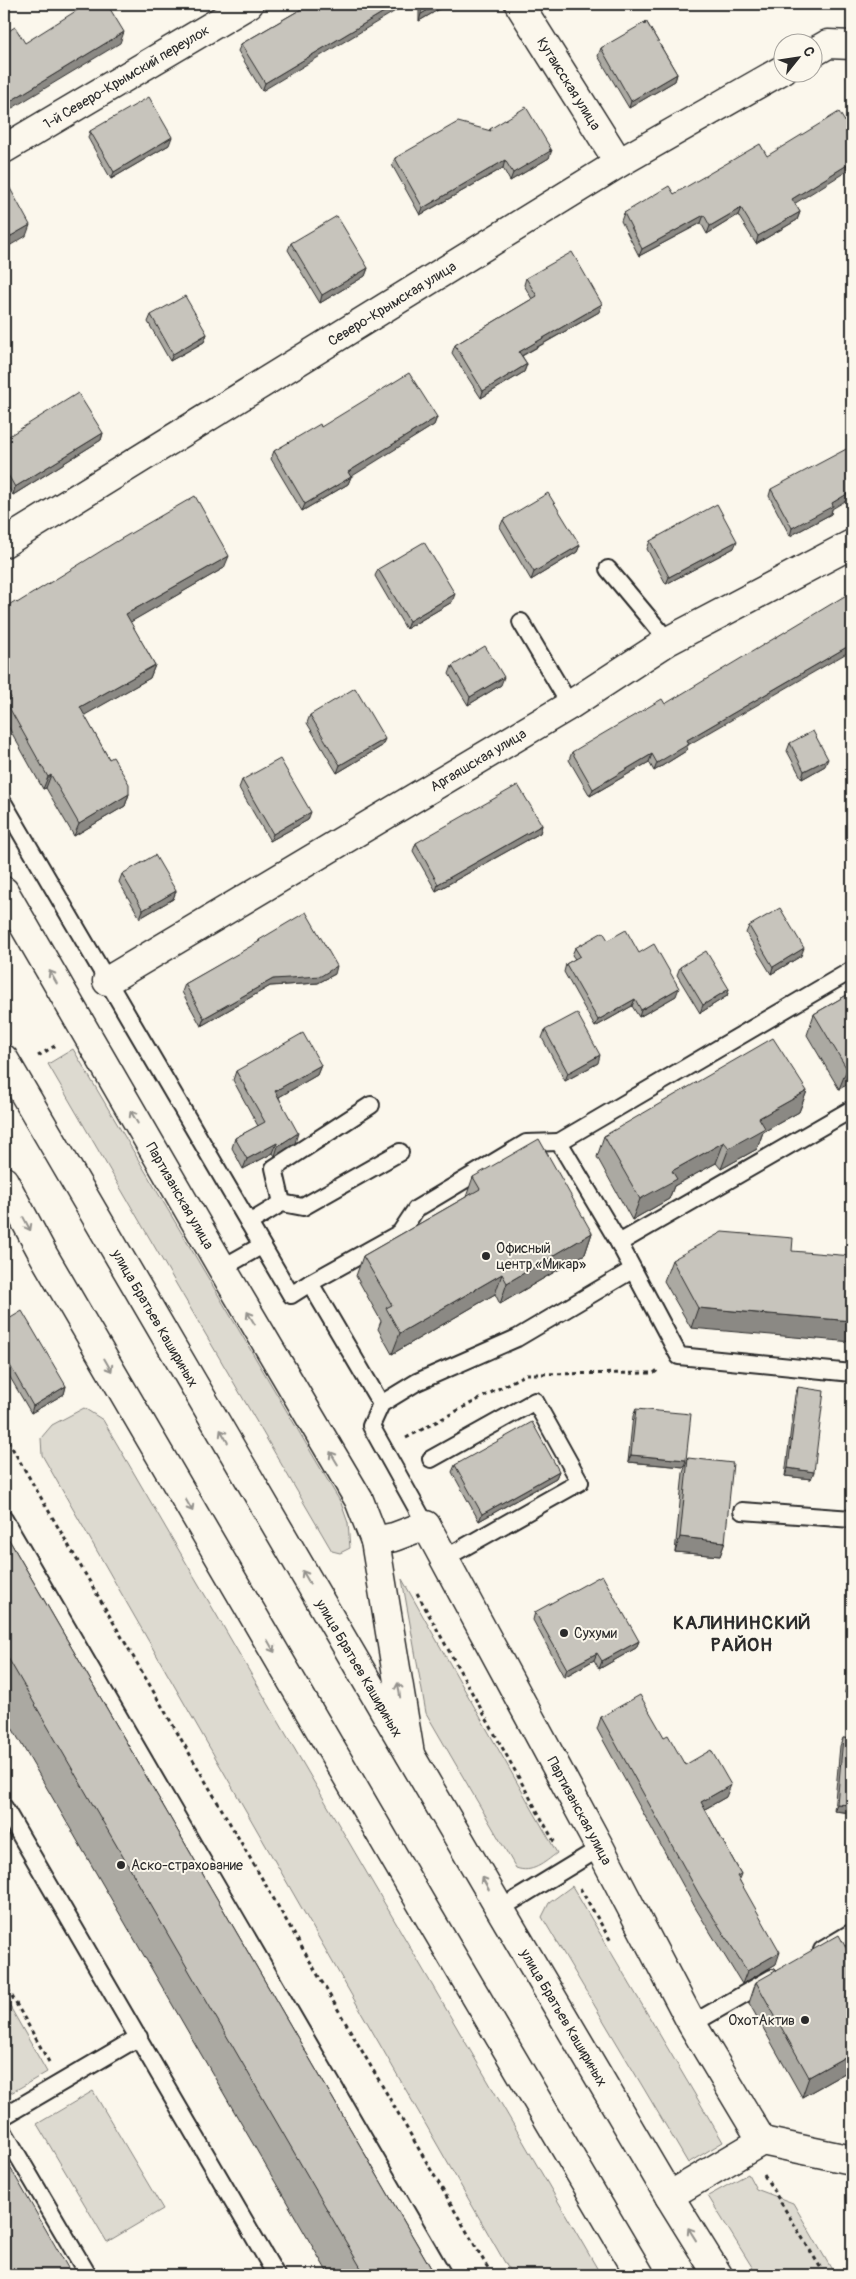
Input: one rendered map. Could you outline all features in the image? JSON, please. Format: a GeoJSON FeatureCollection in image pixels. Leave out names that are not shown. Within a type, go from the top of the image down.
{"type":"FeatureCollection","features":[{"type":"Feature","properties":{"kind":"main road","name":"1-й Северо-Крымский переулок"},"geometry":{"type":"LineString","coordinates":[[4,149],[248,4]]}},
{"type":"Feature","properties":{"kind":"main road","name":"Кутаисская улица"},"geometry":{"type":"LineString","coordinates":[[520,4],[619,163]]}},
{"type":"Feature","properties":{"kind":"main road"},"geometry":{"type":"LineString","coordinates":[[824,46],[828,44],[852,45]]}},
{"type":"Feature","properties":{"kind":"main road","name":"Северо-Крымская улица"},"geometry":{"type":"LineString","coordinates":[[4,543],[619,163],[774,75]]}},
{"type":"Feature","properties":{"kind":"main road","name":"Аргаяшская улица"},"geometry":{"type":"LineString","coordinates":[[106,981],[570,705],[668,641],[852,544]]}},
{"type":"Feature","properties":{"kind":"main road","name":"Партизанская улица"},"geometry":{"type":"LineString","coordinates":[[4,891],[222,1268],[359,1500],[375,1541],[410,1755]]}},
{"type":"Feature","properties":{"kind":"main road","name":"улица Братьев Кашириных"},"geometry":{"type":"LineString","coordinates":[[4,1059],[668,2196],[718,2275]]}},
{"type":"Feature","properties":{"kind":"main road"},"geometry":{"type":"LineString","coordinates":[[4,1181],[54,1273],[640,2275]]}},
{"type":"Feature","properties":{"kind":"main road"},"geometry":{"type":"LineString","coordinates":[[375,1541],[394,1537],[426,1525]]}},
{"type":"Feature","properties":{"kind":"main road","name":"Партизанская улица"},"geometry":{"type":"LineString","coordinates":[[426,1525],[600,1848],[692,2024],[762,2141]]}},
{"type":"Feature","properties":{"kind":"main road"},"geometry":{"type":"LineString","coordinates":[[668,2196],[762,2141],[852,2160]]}},
{"type":"Feature","properties":{"kind":"lane"},"geometry":{"type":"LineString","coordinates":[[608,569],[668,641]]}},
{"type":"Feature","properties":{"kind":"lane"},"geometry":{"type":"LineString","coordinates":[[521,622],[570,705]]}},
{"type":"Feature","properties":{"kind":"lane"},"geometry":{"type":"LineString","coordinates":[[4,804],[291,1295],[400,1233],[416,1209],[526,1143],[559,1142],[852,970]]}},
{"type":"Feature","properties":{"kind":"lane"},"geometry":{"type":"LineString","coordinates":[[282,1203],[274,1168],[371,1105]]}},
{"type":"Feature","properties":{"kind":"lane"},"geometry":{"type":"LineString","coordinates":[[619,1243],[852,1109]]}},
{"type":"Feature","properties":{"kind":"lane"},"geometry":{"type":"LineString","coordinates":[[559,1142],[619,1243],[679,1356],[852,1373]]}},
{"type":"Feature","properties":{"kind":"lane"},"geometry":{"type":"LineString","coordinates":[[249,1223],[282,1203],[303,1207],[400,1152]]}},
{"type":"Feature","properties":{"kind":"lane"},"geometry":{"type":"LineString","coordinates":[[222,1268],[261,1246]]}},
{"type":"Feature","properties":{"kind":"lane"},"geometry":{"type":"LineString","coordinates":[[426,1525],[371,1426],[381,1404],[417,1382],[517,1338],[632,1270]]}},
{"type":"Feature","properties":{"kind":"lane"},"geometry":{"type":"LineString","coordinates":[[310,1283],[381,1404]]}},
{"type":"Feature","properties":{"kind":"lane"},"geometry":{"type":"LineString","coordinates":[[431,1459],[535,1401],[580,1482],[444,1558]]}},
{"type":"Feature","properties":{"kind":"lane"},"geometry":{"type":"LineString","coordinates":[[742,1512],[852,1519]]}},
{"type":"Feature","properties":{"kind":"lane"},"geometry":{"type":"LineString","coordinates":[[4,1519],[443,2275]]}},
{"type":"Feature","properties":{"kind":"lane"},"geometry":{"type":"LineString","coordinates":[[4,1806],[276,2275]]}},
{"type":"Feature","properties":{"kind":"lane"},"geometry":{"type":"LineString","coordinates":[[500,1909],[600,1848]]}},
{"type":"Feature","properties":{"kind":"lane"},"geometry":{"type":"LineString","coordinates":[[810,1957],[852,1932]]}},
{"type":"Feature","properties":{"kind":"lane"},"geometry":{"type":"LineString","coordinates":[[692,2024],[785,1971]]}},
{"type":"Feature","properties":{"kind":"lane"},"geometry":{"type":"LineString","coordinates":[[4,2116],[139,2036]]}},
{"type":"Feature","properties":{"kind":"lane"},"geometry":{"type":"LineString","coordinates":[[4,2132],[88,2275]]}},
{"type":"Feature","properties":{"kind":"path"},"geometry":{"type":"LineString","coordinates":[[4,1434],[492,2275]]}},
{"type":"Feature","properties":{"kind":"path"},"geometry":{"type":"LineString","coordinates":[[4,1982],[60,2082]]}},
{"type":"Feature","properties":{"kind":"shaded area"},"geometry":{"type":"Polygon","coordinates":[[[73,1049],[341,1503],[348,1523],[350,1548],[340,1553],[332,1551],[48,1064],[73,1049]]]}},
{"type":"Feature","properties":{"kind":"shaded area"},"geometry":{"type":"Polygon","coordinates":[[[84,1408],[103,1420],[601,2275],[512,2275],[42,1455],[41,1438],[52,1425],[84,1408]]]}},
{"type":"Feature","properties":{"kind":"shaded area"},"geometry":{"type":"Polygon","coordinates":[[[402,1579],[557,1853],[533,1869],[516,1868],[426,1713],[402,1579]]]}},
{"type":"Feature","properties":{"kind":"shaded area"},"geometry":{"type":"Polygon","coordinates":[[[572,1886],[723,2142],[688,2163],[542,1917],[549,1903],[572,1886]]]}},
{"type":"Feature","properties":{"kind":"shaded area"},"geometry":{"type":"Polygon","coordinates":[[[4,1996],[47,2072],[4,2097],[4,1996]]]}},
{"type":"Feature","properties":{"kind":"shaded area"},"geometry":{"type":"Polygon","coordinates":[[[93,2091],[163,2209],[107,2242],[37,2124],[93,2091]]]}},
{"type":"Feature","properties":{"kind":"shaded area"},"geometry":{"type":"Polygon","coordinates":[[[748,2174],[756,2189],[793,2203],[835,2275],[757,2275],[708,2196],[748,2174]]]}},
{"type":"Feature","properties":{"kind":"building"},"geometry":{"type":"Polygon","coordinates":[[[87,4],[107,4],[124,32],[4,105],[4,34],[15,27],[25,43],[87,4]]]}},
{"type":"Feature","properties":{"kind":"building"},"geometry":{"type":"Polygon","coordinates":[[[310,4],[397,4],[265,83],[241,44],[310,4]]]}},
{"type":"Feature","properties":{"kind":"building"},"geometry":{"type":"Polygon","coordinates":[[[422,4],[439,4],[421,14],[422,4]]]}},
{"type":"Feature","properties":{"kind":"building"},"geometry":{"type":"Polygon","coordinates":[[[646,21],[677,74],[631,101],[601,48],[644,23],[645,25],[646,21]]]}},
{"type":"Feature","properties":{"kind":"building"},"geometry":{"type":"Polygon","coordinates":[[[149,97],[172,137],[114,172],[90,131],[149,97]]]}},
{"type":"Feature","properties":{"kind":"building"},"geometry":{"type":"Polygon","coordinates":[[[526,107],[551,149],[549,150],[552,150],[513,173],[505,160],[423,208],[395,158],[458,122],[491,131],[490,129],[526,107]]]}},
{"type":"Feature","properties":{"kind":"building"},"geometry":{"type":"Polygon","coordinates":[[[839,112],[852,133],[852,162],[792,199],[800,212],[758,236],[741,208],[710,226],[704,215],[642,249],[624,213],[669,186],[674,194],[760,144],[767,156],[839,112]]]}},
{"type":"Feature","properties":{"kind":"building"},"geometry":{"type":"Polygon","coordinates":[[[6,181],[30,225],[4,240],[4,182],[6,181]]]}},
{"type":"Feature","properties":{"kind":"building"},"geometry":{"type":"Polygon","coordinates":[[[337,216],[368,268],[322,295],[291,243],[337,216]]]}},
{"type":"Feature","properties":{"kind":"building"},"geometry":{"type":"Polygon","coordinates":[[[572,252],[602,304],[519,352],[527,364],[483,391],[455,345],[537,296],[526,278],[572,252]]]}},
{"type":"Feature","properties":{"kind":"building"},"geometry":{"type":"Polygon","coordinates":[[[185,296],[207,334],[173,354],[151,315],[185,296]]]}},
{"type":"Feature","properties":{"kind":"building"},"geometry":{"type":"Polygon","coordinates":[[[409,373],[437,417],[348,472],[351,477],[305,504],[274,451],[320,424],[321,427],[409,373]]]}},
{"type":"Feature","properties":{"kind":"building"},"geometry":{"type":"Polygon","coordinates":[[[78,393],[103,433],[15,487],[4,468],[4,439],[78,393]]]}},
{"type":"Feature","properties":{"kind":"building"},"geometry":{"type":"Polygon","coordinates":[[[852,446],[852,491],[832,503],[833,506],[792,528],[771,489],[852,446]]]}},
{"type":"Feature","properties":{"kind":"building"},"geometry":{"type":"Polygon","coordinates":[[[548,493],[580,545],[534,572],[503,520],[548,493]]]}},
{"type":"Feature","properties":{"kind":"building"},"geometry":{"type":"Polygon","coordinates":[[[195,496],[229,556],[126,614],[155,665],[80,707],[109,759],[113,757],[129,784],[129,794],[79,824],[51,775],[48,777],[6,702],[11,698],[4,685],[4,608],[15,601],[17,603],[195,496]]]}},
{"type":"Feature","properties":{"kind":"building"},"geometry":{"type":"Polygon","coordinates":[[[717,504],[737,541],[669,577],[650,541],[717,504]]]}},
{"type":"Feature","properties":{"kind":"building"},"geometry":{"type":"Polygon","coordinates":[[[424,542],[455,594],[409,621],[378,569],[424,542]]]}},
{"type":"Feature","properties":{"kind":"building"},"geometry":{"type":"Polygon","coordinates":[[[848,594],[852,600],[852,644],[687,740],[689,744],[657,763],[652,754],[593,789],[572,752],[662,699],[665,704],[848,594]]]}},
{"type":"Feature","properties":{"kind":"building"},"geometry":{"type":"Polygon","coordinates":[[[485,646],[504,677],[470,697],[452,666],[485,646]]]}},
{"type":"Feature","properties":{"kind":"building"},"geometry":{"type":"Polygon","coordinates":[[[355,688],[385,739],[340,765],[310,715],[355,688]]]}},
{"type":"Feature","properties":{"kind":"building"},"geometry":{"type":"Polygon","coordinates":[[[813,731],[828,759],[804,771],[790,743],[813,731]]]}},
{"type":"Feature","properties":{"kind":"building"},"geometry":{"type":"Polygon","coordinates":[[[280,759],[311,812],[273,834],[242,780],[280,759]]]}},
{"type":"Feature","properties":{"kind":"building"},"geometry":{"type":"Polygon","coordinates":[[[518,785],[542,825],[438,884],[416,843],[518,785]]]}},
{"type":"Feature","properties":{"kind":"building"},"geometry":{"type":"Polygon","coordinates":[[[155,855],[176,891],[143,910],[122,874],[155,855]]]}},
{"type":"Feature","properties":{"kind":"building"},"geometry":{"type":"Polygon","coordinates":[[[780,908],[804,948],[773,967],[749,926],[780,908]]]}},
{"type":"Feature","properties":{"kind":"building"},"geometry":{"type":"Polygon","coordinates":[[[306,912],[337,966],[321,976],[273,979],[204,1018],[185,984],[306,912]]]}},
{"type":"Feature","properties":{"kind":"building"},"geometry":{"type":"Polygon","coordinates":[[[626,930],[639,953],[654,944],[679,988],[641,1010],[635,999],[598,1020],[566,964],[580,956],[575,948],[603,932],[608,940],[626,930]]]}},
{"type":"Feature","properties":{"kind":"building"},"geometry":{"type":"Polygon","coordinates":[[[706,951],[729,989],[703,1005],[680,967],[706,951]]]}},
{"type":"Feature","properties":{"kind":"building"},"geometry":{"type":"Polygon","coordinates":[[[852,992],[852,1065],[847,1069],[814,1014],[852,992]]]}},
{"type":"Feature","properties":{"kind":"building"},"geometry":{"type":"Polygon","coordinates":[[[577,1013],[600,1055],[568,1073],[545,1030],[577,1013]]]}},
{"type":"Feature","properties":{"kind":"building"},"geometry":{"type":"Polygon","coordinates":[[[303,1033],[321,1065],[275,1091],[298,1133],[278,1146],[277,1143],[247,1159],[235,1138],[265,1122],[236,1071],[303,1033]]]}},
{"type":"Feature","properties":{"kind":"building"},"geometry":{"type":"Polygon","coordinates":[[[773,1038],[807,1091],[759,1118],[765,1128],[729,1148],[724,1142],[672,1171],[677,1179],[640,1199],[604,1136],[773,1038]]]}},
{"type":"Feature","properties":{"kind":"building","name":"Офисный центр «Микар»"},"geometry":{"type":"Polygon","coordinates":[[[539,1139],[592,1233],[507,1283],[502,1274],[400,1333],[386,1308],[392,1305],[363,1256],[480,1189],[473,1177],[539,1139]]]}},
{"type":"Feature","properties":{"kind":"building"},"geometry":{"type":"Polygon","coordinates":[[[722,1232],[793,1238],[792,1251],[852,1256],[852,1321],[698,1308],[672,1260],[722,1232]]]}},
{"type":"Feature","properties":{"kind":"building"},"geometry":{"type":"Polygon","coordinates":[[[22,1311],[66,1386],[33,1406],[4,1355],[4,1322],[22,1311]]]}},
{"type":"Feature","properties":{"kind":"building"},"geometry":{"type":"Polygon","coordinates":[[[798,1387],[824,1391],[814,1472],[788,1468],[798,1387]]]}},
{"type":"Feature","properties":{"kind":"building"},"geometry":{"type":"Polygon","coordinates":[[[636,1409],[691,1414],[686,1460],[631,1455],[636,1409]]]}},
{"type":"Feature","properties":{"kind":"building"},"geometry":{"type":"Polygon","coordinates":[[[532,1422],[559,1471],[482,1514],[455,1465],[532,1422]]]}},
{"type":"Feature","properties":{"kind":"building"},"geometry":{"type":"Polygon","coordinates":[[[688,1458],[733,1463],[725,1542],[680,1537],[688,1458]]]}},
{"type":"Feature","properties":{"kind":"building"},"geometry":{"type":"Polygon","coordinates":[[[4,1531],[435,2275],[365,2275],[4,1651],[4,1531]]]}},
{"type":"Feature","properties":{"kind":"building"},"geometry":{"type":"Polygon","coordinates":[[[602,1575],[639,1641],[602,1661],[597,1653],[567,1669],[535,1612],[602,1575]]]}},
{"type":"Feature","properties":{"kind":"building"},"geometry":{"type":"Polygon","coordinates":[[[852,1641],[852,1686],[847,1685],[852,1641]]]}},
{"type":"Feature","properties":{"kind":"building"},"geometry":{"type":"Polygon","coordinates":[[[640,1695],[664,1737],[668,1735],[685,1765],[711,1750],[731,1785],[701,1802],[741,1874],[737,1876],[780,1952],[747,1971],[700,1896],[601,1717],[640,1695]]]}},
{"type":"Feature","properties":{"kind":"building"},"geometry":{"type":"Polygon","coordinates":[[[843,1738],[852,1739],[852,1805],[837,1804],[843,1738]]]}},
{"type":"Feature","properties":{"kind":"building","name":"ОхотАктив"},"geometry":{"type":"Polygon","coordinates":[[[839,1935],[852,1959],[852,2053],[809,2077],[756,1982],[839,1935]]]}},
{"type":"Feature","properties":{"kind":"building"},"geometry":{"type":"Polygon","coordinates":[[[7,2162],[72,2275],[4,2275],[4,2164],[7,2162]]]}},
{"type":"Feature","properties":{"kind":"place","name":"Офисный центр «Микар»"},"geometry":{"type":"Point","coordinates":[486,1256]}},
{"type":"Feature","properties":{"kind":"place","name":"Сухуми"},"geometry":{"type":"Point","coordinates":[564,1633]}},
{"type":"Feature","properties":{"kind":"place","name":"Аско-страхование"},"geometry":{"type":"Point","coordinates":[121,1865]}},
{"type":"Feature","properties":{"kind":"place","name":"ОхотАктив"},"geometry":{"type":"Point","coordinates":[805,2020]}},
{"type":"Feature","properties":{"kind":"district","name":"КАЛИНИНСКИЙ РАЙОН"},"geometry":{"type":"Point","coordinates":[742,1634]}}]}
